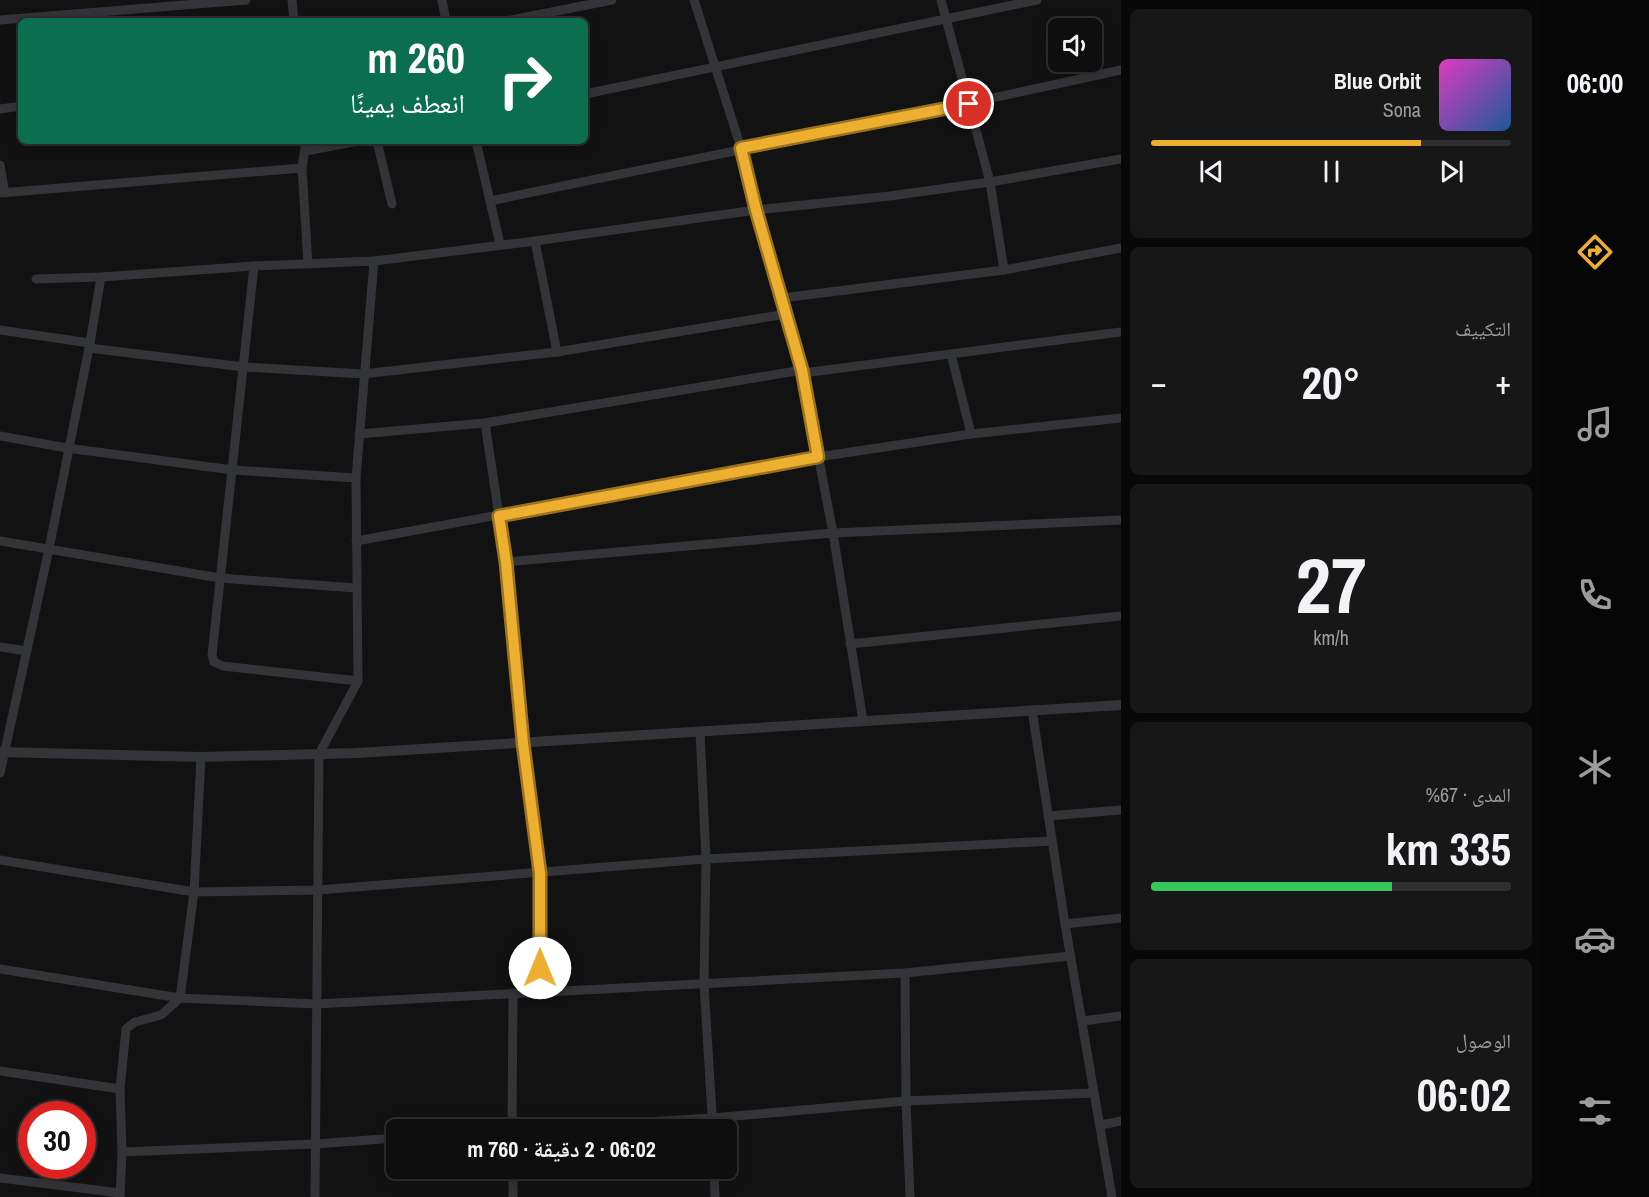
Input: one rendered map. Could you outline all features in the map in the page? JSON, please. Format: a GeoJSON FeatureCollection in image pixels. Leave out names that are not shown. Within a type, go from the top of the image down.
{"type":"FeatureCollection","features":[{"type":"Feature","properties":{"kind":"street"},"geometry":{"type":"LineString","coordinates":[[25,18],[246,0]]}},
{"type":"Feature","properties":{"kind":"street"},"geometry":{"type":"LineString","coordinates":[[292,0],[294,18]]}},
{"type":"Feature","properties":{"kind":"street"},"geometry":{"type":"LineString","coordinates":[[442,0],[445,18]]}},
{"type":"Feature","properties":{"kind":"street"},"geometry":{"type":"LineString","coordinates":[[521,18],[612,0]]}},
{"type":"Feature","properties":{"kind":"street"},"geometry":{"type":"LineString","coordinates":[[694,0],[741,148],[756,210],[803,372],[833,533],[863,721]]}},
{"type":"Feature","properties":{"kind":"street"},"geometry":{"type":"LineString","coordinates":[[941,0],[990,183],[1004,270]]}},
{"type":"Feature","properties":{"kind":"street"},"geometry":{"type":"LineString","coordinates":[[588,93],[1037,0]]}},
{"type":"Feature","properties":{"kind":"street"},"geometry":{"type":"LineString","coordinates":[[0,20],[18,19]]}},
{"type":"Feature","properties":{"kind":"street"},"geometry":{"type":"LineString","coordinates":[[490,201],[741,148],[969,104],[1121,70]]}},
{"type":"Feature","properties":{"kind":"street"},"geometry":{"type":"LineString","coordinates":[[0,109],[18,106]]}},
{"type":"Feature","properties":{"kind":"street"},"geometry":{"type":"LineString","coordinates":[[306,144],[302,168],[308,264]]}},
{"type":"Feature","properties":{"kind":"street"},"geometry":{"type":"LineString","coordinates":[[306,151],[342,144]]}},
{"type":"Feature","properties":{"kind":"street"},"geometry":{"type":"LineString","coordinates":[[378,144],[392,204]]}},
{"type":"Feature","properties":{"kind":"street"},"geometry":{"type":"LineString","coordinates":[[477,144],[500,244]]}},
{"type":"Feature","properties":{"kind":"street"},"geometry":{"type":"LineString","coordinates":[[36,279],[374,261],[756,210],[990,183],[1121,159]]}},
{"type":"Feature","properties":{"kind":"street"},"geometry":{"type":"LineString","coordinates":[[0,165],[3,193],[302,168]]}},
{"type":"Feature","properties":{"kind":"street"},"geometry":{"type":"LineString","coordinates":[[535,241],[557,352]]}},
{"type":"Feature","properties":{"kind":"street"},"geometry":{"type":"LineString","coordinates":[[782,298],[1004,270],[1121,248]]}},
{"type":"Feature","properties":{"kind":"street"},"geometry":{"type":"LineString","coordinates":[[315,1197],[319,754],[358,681],[356,478],[374,261]]}},
{"type":"Feature","properties":{"kind":"street"},"geometry":{"type":"LineString","coordinates":[[254,266],[212,655],[214,662],[222,666],[358,681]]}},
{"type":"Feature","properties":{"kind":"street"},"geometry":{"type":"LineString","coordinates":[[0,773],[2,752],[49,549],[90,345],[101,277]]}},
{"type":"Feature","properties":{"kind":"street"},"geometry":{"type":"LineString","coordinates":[[0,330],[244,367],[363,375],[557,352],[786,314]]}},
{"type":"Feature","properties":{"kind":"street"},"geometry":{"type":"LineString","coordinates":[[359,434],[485,423],[803,372],[1121,332]]}},
{"type":"Feature","properties":{"kind":"street"},"geometry":{"type":"LineString","coordinates":[[951,354],[971,434]]}},
{"type":"Feature","properties":{"kind":"street"},"geometry":{"type":"LineString","coordinates":[[356,541],[818,457],[971,434],[1121,418]]}},
{"type":"Feature","properties":{"kind":"street"},"geometry":{"type":"LineString","coordinates":[[485,423],[506,562],[523,743],[540,873],[541,991]]}},
{"type":"Feature","properties":{"kind":"street"},"geometry":{"type":"LineString","coordinates":[[0,436],[68,448],[233,470],[356,478]]}},
{"type":"Feature","properties":{"kind":"street"},"geometry":{"type":"LineString","coordinates":[[506,562],[833,533],[1121,520]]}},
{"type":"Feature","properties":{"kind":"street"},"geometry":{"type":"LineString","coordinates":[[0,541],[220,578],[356,588]]}},
{"type":"Feature","properties":{"kind":"street"},"geometry":{"type":"LineString","coordinates":[[850,644],[1121,616]]}},
{"type":"Feature","properties":{"kind":"street"},"geometry":{"type":"LineString","coordinates":[[0,647],[27,651]]}},
{"type":"Feature","properties":{"kind":"street"},"geometry":{"type":"LineString","coordinates":[[2,752],[201,757],[319,754],[1121,705]]}},
{"type":"Feature","properties":{"kind":"street"},"geometry":{"type":"LineString","coordinates":[[1032,710],[1065,924],[1112,1197]]}},
{"type":"Feature","properties":{"kind":"street"},"geometry":{"type":"LineString","coordinates":[[700,732],[706,859],[704,984],[712,1118]]}},
{"type":"Feature","properties":{"kind":"street"},"geometry":{"type":"LineString","coordinates":[[0,1178],[120,1195],[122,1152],[120,1089],[126,1029],[135,1022],[161,1015],[180,998],[194,892],[201,757]]}},
{"type":"Feature","properties":{"kind":"street"},"geometry":{"type":"LineString","coordinates":[[1048,816],[1121,810]]}},
{"type":"Feature","properties":{"kind":"street"},"geometry":{"type":"LineString","coordinates":[[0,860],[194,892],[318,890],[706,859],[1052,841]]}},
{"type":"Feature","properties":{"kind":"street"},"geometry":{"type":"LineString","coordinates":[[1065,924],[1121,918]]}},
{"type":"Feature","properties":{"kind":"street"},"geometry":{"type":"LineString","coordinates":[[0,969],[180,998],[316,1004],[905,972],[1071,956]]}},
{"type":"Feature","properties":{"kind":"street"},"geometry":{"type":"LineString","coordinates":[[905,972],[906,1101],[910,1197]]}},
{"type":"Feature","properties":{"kind":"street"},"geometry":{"type":"LineString","coordinates":[[513,993],[513,1119]]}},
{"type":"Feature","properties":{"kind":"street"},"geometry":{"type":"LineString","coordinates":[[1083,1021],[1121,1016]]}},
{"type":"Feature","properties":{"kind":"street"},"geometry":{"type":"LineString","coordinates":[[0,1071],[120,1089]]}},
{"type":"Feature","properties":{"kind":"street"},"geometry":{"type":"LineString","coordinates":[[695,1119],[906,1101],[1093,1093]]}},
{"type":"Feature","properties":{"kind":"street"},"geometry":{"type":"LineString","coordinates":[[1101,1125],[1121,1121]]}},
{"type":"Feature","properties":{"kind":"street"},"geometry":{"type":"LineString","coordinates":[[122,1152],[386,1139]]}},
{"type":"Feature","properties":{"kind":"street"},"geometry":{"type":"LineString","coordinates":[[513,1179],[513,1197]]}},
{"type":"Feature","properties":{"kind":"street"},"geometry":{"type":"LineString","coordinates":[[715,1179],[716,1197]]}},
{"type":"Feature","properties":{"kind":"route"},"geometry":{"type":"LineString","coordinates":[[540,968],[540,873],[523,743],[506,562],[499,516],[818,457],[802,370],[756,210],[741,148],[969,104]]}}]}
